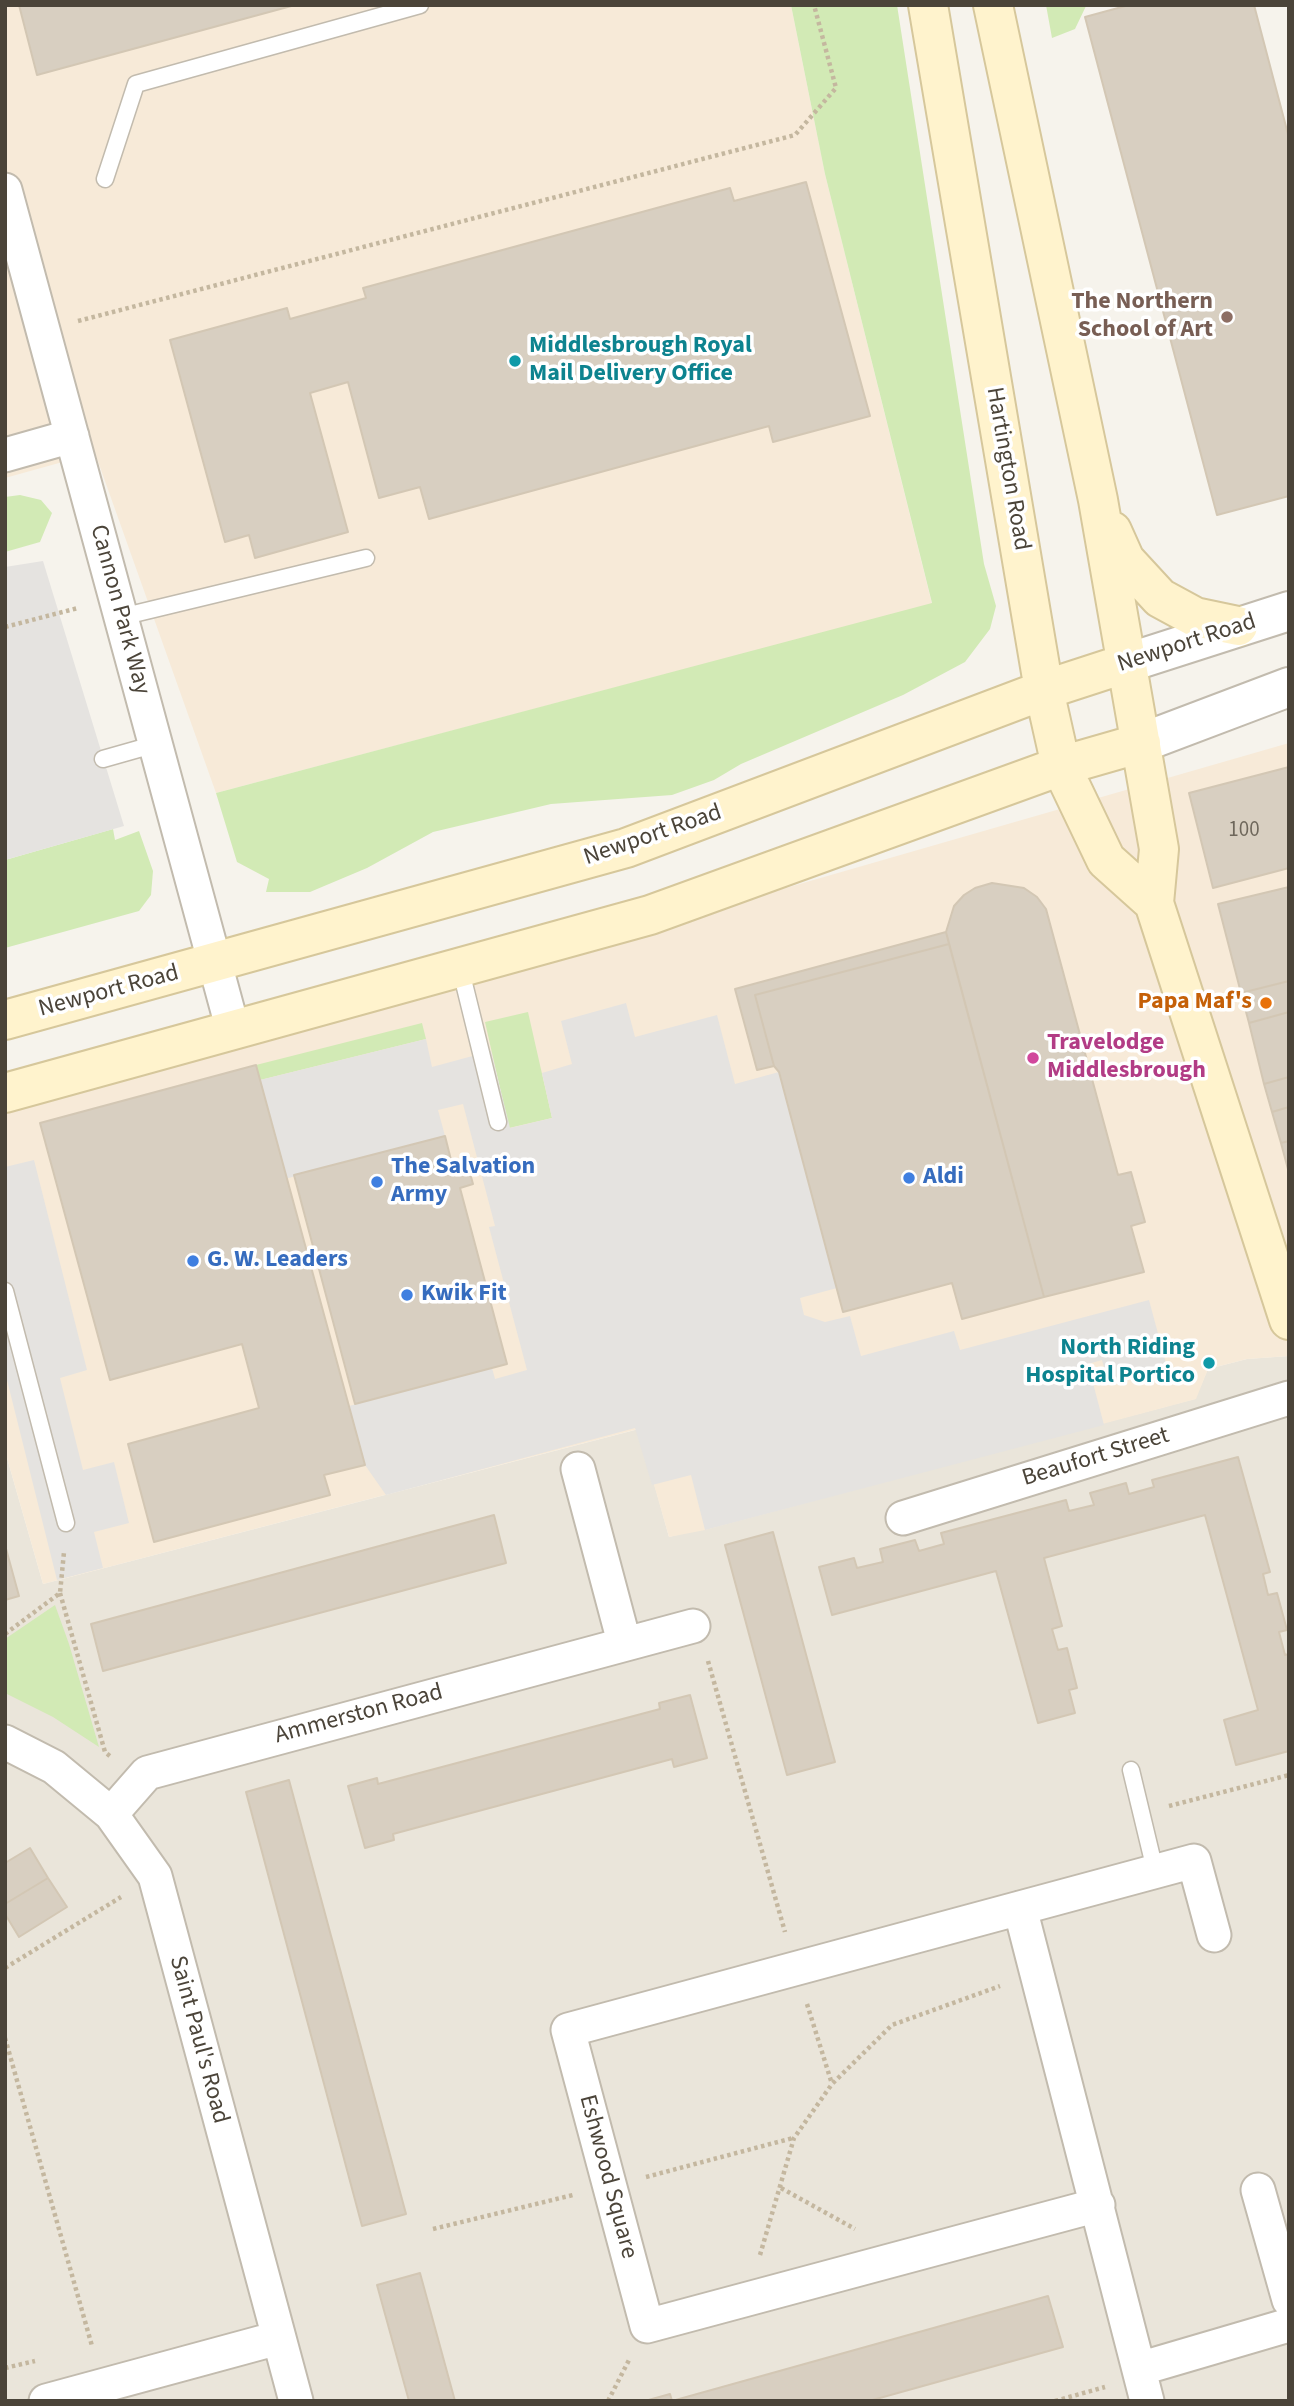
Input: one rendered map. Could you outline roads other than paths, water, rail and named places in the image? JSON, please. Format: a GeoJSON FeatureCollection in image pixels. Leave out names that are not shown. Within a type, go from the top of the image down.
{"type":"FeatureCollection","features":[{"type":"Feature","properties":{"kind":"main road","name":"Hartington Road"},"geometry":{"type":"LineString","coordinates":[[928,5],[1044,690],[1061,766],[1106,860],[1154,903]]}},
{"type":"Feature","properties":{"kind":"main road"},"geometry":{"type":"LineString","coordinates":[[993,5],[1098,500],[1159,849],[1154,903],[1288,1315]]}},
{"type":"Feature","properties":{"kind":"main road"},"geometry":{"type":"LineString","coordinates":[[1098,500],[1125,560],[1160,598],[1195,617],[1238,626]]}},
{"type":"Feature","properties":{"kind":"main road","name":"Newport Road"},"geometry":{"type":"LineString","coordinates":[[5,1020],[626,848],[1044,690],[1127,663]]}},
{"type":"Feature","properties":{"kind":"main road"},"geometry":{"type":"LineString","coordinates":[[5,1093],[650,915],[1061,766],[1141,743]]}},
{"type":"Feature","properties":{"kind":"street","name":"Cannon Park Way"},"geometry":{"type":"LineString","coordinates":[[5,190],[233,1030]]}},
{"type":"Feature","properties":{"kind":"street"},"geometry":{"type":"LineString","coordinates":[[5,454],[72,436]]}},
{"type":"Feature","properties":{"kind":"street","name":"Newport Road"},"geometry":{"type":"LineString","coordinates":[[1127,663],[1289,611]]}},
{"type":"Feature","properties":{"kind":"street"},"geometry":{"type":"LineString","coordinates":[[1141,743],[1289,687]]}},
{"type":"Feature","properties":{"kind":"street","name":"Beaufort Street"},"geometry":{"type":"LineString","coordinates":[[903,1518],[1289,1398]]}},
{"type":"Feature","properties":{"kind":"street"},"geometry":{"type":"LineString","coordinates":[[578,1469],[624,1642]]}},
{"type":"Feature","properties":{"kind":"street","name":"Ammerston Road"},"geometry":{"type":"LineString","coordinates":[[111,1814],[147,1773],[624,1642],[693,1626]]}},
{"type":"Feature","properties":{"kind":"street","name":"Saint Paul's Road"},"geometry":{"type":"LineString","coordinates":[[5,1742],[54,1767],[111,1814],[155,1876],[296,2401]]}},
{"type":"Feature","properties":{"kind":"street","name":"Eshwood Square"},"geometry":{"type":"LineString","coordinates":[[1098,2205],[648,2326],[568,2030],[1194,1861],[1214,1935]]}},
{"type":"Feature","properties":{"kind":"street"},"geometry":{"type":"LineString","coordinates":[[1020,1908],[1143,2385],[1289,2325]]}},
{"type":"Feature","properties":{"kind":"street"},"geometry":{"type":"LineString","coordinates":[[1258,2190],[1289,2300]]}},
{"type":"Feature","properties":{"kind":"street"},"geometry":{"type":"LineString","coordinates":[[46,2401],[278,2338]]}},
{"type":"Feature","properties":{"kind":"lane"},"geometry":{"type":"LineString","coordinates":[[105,179],[136,84],[420,5]]}},
{"type":"Feature","properties":{"kind":"lane"},"geometry":{"type":"LineString","coordinates":[[119,608],[366,558]]}},
{"type":"Feature","properties":{"kind":"lane"},"geometry":{"type":"LineString","coordinates":[[103,759],[156,744]]}},
{"type":"Feature","properties":{"kind":"lane"},"geometry":{"type":"LineString","coordinates":[[460,967],[498,1122]]}},
{"type":"Feature","properties":{"kind":"lane"},"geometry":{"type":"LineString","coordinates":[[5,1291],[66,1524]]}},
{"type":"Feature","properties":{"kind":"lane"},"geometry":{"type":"LineString","coordinates":[[1131,1770],[1155,1870]]}},
{"type":"Feature","properties":{"kind":"place","name":"The Northern School of Art"},"geometry":{"type":"Point","coordinates":[1227,317]}},
{"type":"Feature","properties":{"kind":"place","name":"Middlesbrough Royal Mail Delivery Office"},"geometry":{"type":"Point","coordinates":[515,361]}},
{"type":"Feature","properties":{"kind":"place","name":"Papa Maf's"},"geometry":{"type":"Point","coordinates":[1266,1003]}},
{"type":"Feature","properties":{"kind":"place","name":"Travelodge Middlesbrough"},"geometry":{"type":"Point","coordinates":[1033,1058]}},
{"type":"Feature","properties":{"kind":"place","name":"Aldi"},"geometry":{"type":"Point","coordinates":[909,1178]}},
{"type":"Feature","properties":{"kind":"place","name":"The Salvation Army"},"geometry":{"type":"Point","coordinates":[377,1182]}},
{"type":"Feature","properties":{"kind":"place","name":"G. W. Leaders"},"geometry":{"type":"Point","coordinates":[193,1261]}},
{"type":"Feature","properties":{"kind":"place","name":"Kwik Fit"},"geometry":{"type":"Point","coordinates":[407,1295]}},
{"type":"Feature","properties":{"kind":"place","name":"North Riding Hospital Portico"},"geometry":{"type":"Point","coordinates":[1209,1363]}}]}
